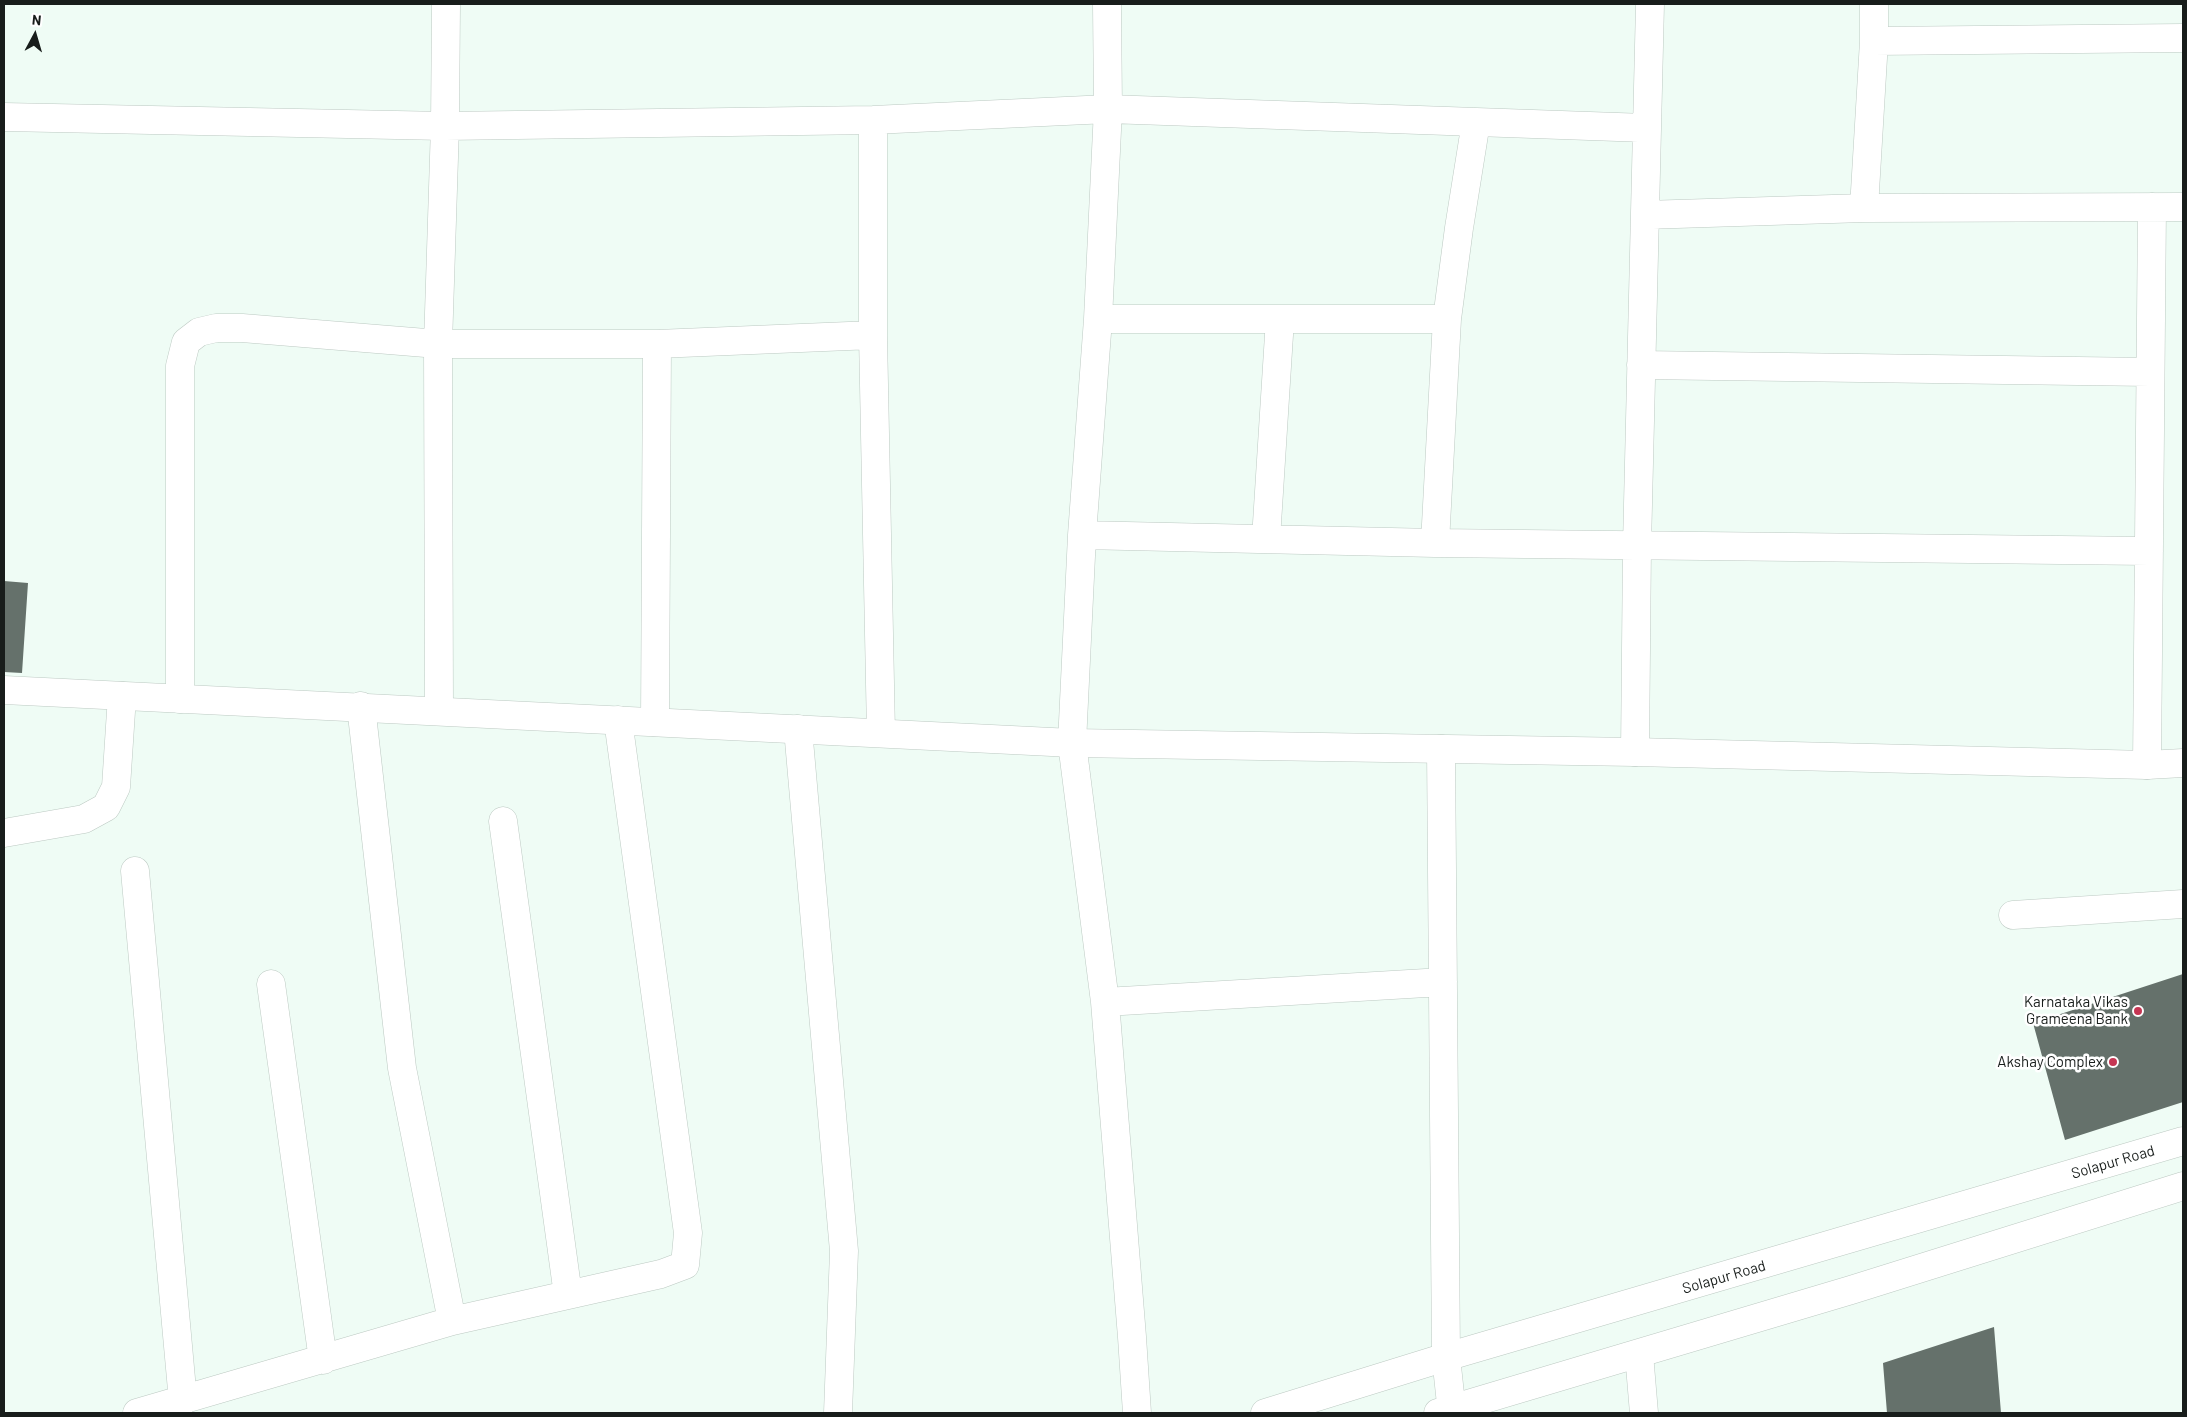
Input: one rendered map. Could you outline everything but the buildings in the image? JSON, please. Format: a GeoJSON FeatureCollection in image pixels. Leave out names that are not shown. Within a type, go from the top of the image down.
{"type":"FeatureCollection","features":[{"type":"Feature","properties":{"kind":"street"},"geometry":{"type":"LineString","coordinates":[[439,711],[438,344],[445,126],[446,4]]}},
{"type":"Feature","properties":{"kind":"street"},"geometry":{"type":"LineString","coordinates":[[1107,4],[1108,109],[1098,319],[1082,534],[1072,743],[1104,1002],[1137,1413]]}},
{"type":"Feature","properties":{"kind":"street"},"geometry":{"type":"LineString","coordinates":[[1635,752],[1637,546],[1650,4]]}},
{"type":"Feature","properties":{"kind":"street"},"geometry":{"type":"LineString","coordinates":[[1864,208],[1874,42],[1874,4]]}},
{"type":"Feature","properties":{"kind":"street"},"geometry":{"type":"LineString","coordinates":[[1874,42],[2183,38]]}},
{"type":"Feature","properties":{"kind":"street"},"geometry":{"type":"LineString","coordinates":[[4,116],[445,126],[873,120],[1108,109],[1646,128]]}},
{"type":"Feature","properties":{"kind":"street"},"geometry":{"type":"LineString","coordinates":[[873,120],[873,335],[881,733]]}},
{"type":"Feature","properties":{"kind":"street"},"geometry":{"type":"LineString","coordinates":[[1435,543],[1447,319],[1458,228],[1476,122]]}},
{"type":"Feature","properties":{"kind":"street"},"geometry":{"type":"LineString","coordinates":[[2147,765],[2152,207]]}},
{"type":"Feature","properties":{"kind":"street"},"geometry":{"type":"LineString","coordinates":[[1646,215],[1864,208],[2183,207]]}},
{"type":"Feature","properties":{"kind":"street"},"geometry":{"type":"LineString","coordinates":[[1098,319],[1447,319]]}},
{"type":"Feature","properties":{"kind":"street"},"geometry":{"type":"LineString","coordinates":[[1266,539],[1280,319]]}},
{"type":"Feature","properties":{"kind":"street"},"geometry":{"type":"LineString","coordinates":[[180,699],[180,366],[186,342],[199,332],[216,328],[242,328],[438,344],[656,344],[873,335]]}},
{"type":"Feature","properties":{"kind":"street"},"geometry":{"type":"LineString","coordinates":[[655,722],[656,344]]}},
{"type":"Feature","properties":{"kind":"street"},"geometry":{"type":"LineString","coordinates":[[1641,365],[2150,372]]}},
{"type":"Feature","properties":{"kind":"street"},"geometry":{"type":"LineString","coordinates":[[1082,534],[1435,543],[2149,551]]}},
{"type":"Feature","properties":{"kind":"street"},"geometry":{"type":"LineString","coordinates":[[4,690],[360,706],[1072,743],[1441,748],[2147,765],[2183,764]]}},
{"type":"Feature","properties":{"kind":"street"},"geometry":{"type":"LineString","coordinates":[[4,833],[84,819],[106,807],[116,787],[122,696]]}},
{"type":"Feature","properties":{"kind":"street"},"geometry":{"type":"LineString","coordinates":[[360,706],[402,1068],[452,1321]]}},
{"type":"Feature","properties":{"kind":"street"},"geometry":{"type":"LineString","coordinates":[[137,1413],[452,1321],[661,1274],[685,1265],[688,1233],[618,720]]}},
{"type":"Feature","properties":{"kind":"street"},"geometry":{"type":"LineString","coordinates":[[798,729],[844,1251],[838,1413]]}},
{"type":"Feature","properties":{"kind":"street"},"geometry":{"type":"LineString","coordinates":[[1441,748],[1448,1412],[2183,1186]]}},
{"type":"Feature","properties":{"kind":"street"},"geometry":{"type":"LineString","coordinates":[[503,821],[568,1295]]}},
{"type":"Feature","properties":{"kind":"street"},"geometry":{"type":"LineString","coordinates":[[136,871],[183,1401]]}},
{"type":"Feature","properties":{"kind":"street"},"geometry":{"type":"LineString","coordinates":[[2013,914],[2183,904]]}},
{"type":"Feature","properties":{"kind":"street"},"geometry":{"type":"LineString","coordinates":[[1104,1002],[1443,982]]}},
{"type":"Feature","properties":{"kind":"street"},"geometry":{"type":"LineString","coordinates":[[271,984],[323,1360]]}},
{"type":"Feature","properties":{"kind":"street","name":"Solapur Road"},"geometry":{"type":"LineString","coordinates":[[1265,1413],[1446,1357],[2183,1142]]}},
{"type":"Feature","properties":{"kind":"street"},"geometry":{"type":"LineString","coordinates":[[1639,1354],[1644,1413]]}},
{"type":"Feature","properties":{"kind":"place","name":"Karnataka Vikas Grameena Bank"},"geometry":{"type":"Point","coordinates":[2138,1011]}},
{"type":"Feature","properties":{"kind":"place","name":"Akshay Complex"},"geometry":{"type":"Point","coordinates":[2113,1062]}}]}
